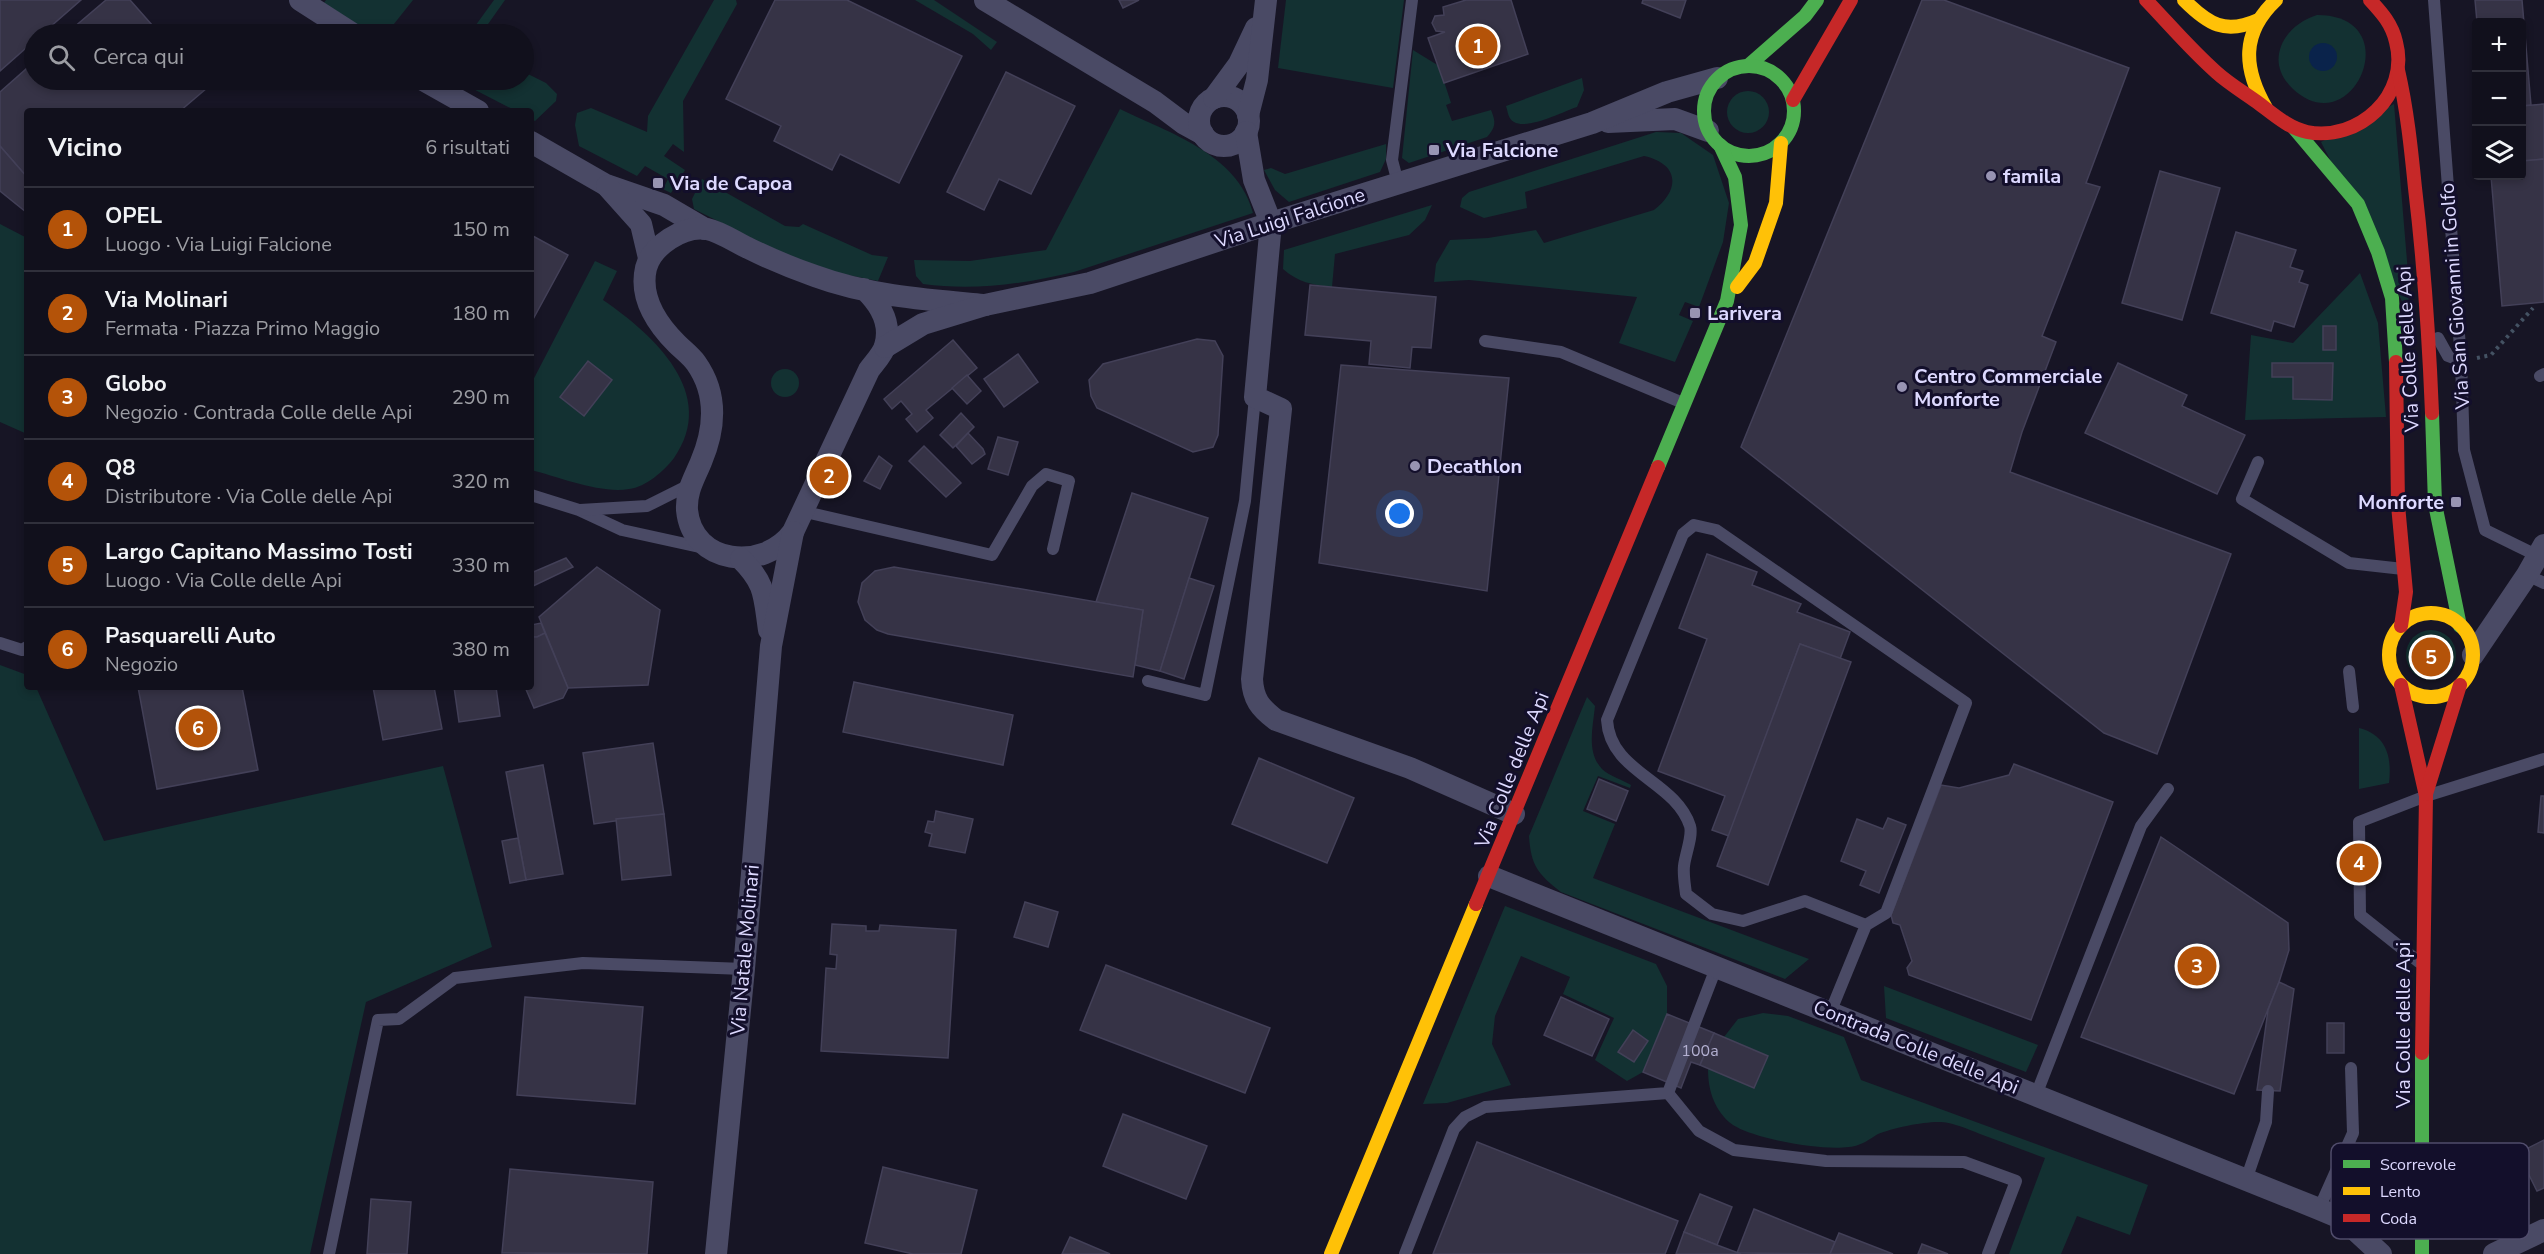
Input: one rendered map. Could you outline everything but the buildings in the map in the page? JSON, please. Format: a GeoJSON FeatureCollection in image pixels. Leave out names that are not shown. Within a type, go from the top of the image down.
{"type":"FeatureCollection","features":[{"type":"Feature","properties":{"kind":"main road"},"geometry":{"type":"LineString","coordinates":[[1749,65],[1805,16],[1817,0]]}},
{"type":"Feature","properties":{"kind":"main road"},"geometry":{"type":"LineString","coordinates":[[1793,100],[1851,0]]}},
{"type":"Feature","properties":{"kind":"main road"},"geometry":{"type":"LineString","coordinates":[[2146,0],[2211,68],[2268,111],[2294,128],[2310,133],[2327,134],[2360,124],[2374,114],[2394,86],[2398,70],[2395,12]]}},
{"type":"Feature","properties":{"kind":"main road"},"geometry":{"type":"LineString","coordinates":[[2184,0],[2201,18],[2223,27],[2245,27],[2258,20]]}},
{"type":"Feature","properties":{"kind":"main road"},"geometry":{"type":"LineString","coordinates":[[2370,0],[2378,6],[2391,25],[2398,46]]}},
{"type":"Feature","properties":{"kind":"main road"},"geometry":{"type":"LineString","coordinates":[[2268,111],[2254,90],[2248,67],[2249,43],[2258,20],[2274,1]]}},
{"type":"Feature","properties":{"kind":"main road"},"geometry":{"type":"LineString","coordinates":[[1749,65],[1759,66],[1777,75],[1785,82],[1793,100],[1792,123],[1781,143],[1767,152],[1751,156],[1734,154],[1714,138],[1704,118],[1704,104],[1708,90],[1717,78],[1732,69],[1749,65]]}},
{"type":"Feature","properties":{"kind":"main road","name":"Via Colle delle Api"},"geometry":{"type":"LineString","coordinates":[[2398,70],[2406,105],[2428,318],[2434,504],[2460,626]]}},
{"type":"Feature","properties":{"kind":"main road","name":"Via Colle delle Api"},"geometry":{"type":"LineString","coordinates":[[2294,128],[2358,204],[2378,252],[2392,298],[2398,389],[2397,505],[2406,592],[2401,626]]}},
{"type":"Feature","properties":{"kind":"main road","name":"Via Colle delle Api"},"geometry":{"type":"LineString","coordinates":[[1331,1254],[1727,301],[1741,225],[1735,177],[1714,138]]}},
{"type":"Feature","properties":{"kind":"main road","name":"Via Colle delle Api"},"geometry":{"type":"LineString","coordinates":[[1727,301],[1755,263],[1776,203],[1781,143]]}},
{"type":"Feature","properties":{"kind":"main road"},"geometry":{"type":"LineString","coordinates":[[2431,613],[2447,616],[2460,626],[2469,639],[2473,655],[2469,671],[2460,685],[2447,694],[2431,697],[2415,694],[2401,685],[2392,671],[2388,655],[2392,639],[2401,626],[2415,616],[2431,613]]}},
{"type":"Feature","properties":{"kind":"main road","name":"Via Colle delle Api"},"geometry":{"type":"LineString","coordinates":[[2401,685],[2426,796],[2421,1143]]}},
{"type":"Feature","properties":{"kind":"main road","name":"Via Colle delle Api"},"geometry":{"type":"LineString","coordinates":[[2426,796],[2460,685]]}},
{"type":"Feature","properties":{"kind":"main road","name":"Via Colle delle Api"},"geometry":{"type":"LineString","coordinates":[[2422,1239],[2422,1254]]}},
{"type":"Feature","properties":{"kind":"street"},"geometry":{"type":"LineString","coordinates":[[300,0],[337,24]]}},
{"type":"Feature","properties":{"kind":"street"},"geometry":{"type":"LineString","coordinates":[[985,0],[1155,102],[1210,139],[1254,180]]}},
{"type":"Feature","properties":{"kind":"street"},"geometry":{"type":"LineString","coordinates":[[1210,139],[1199,117],[1239,63],[1264,7]]}},
{"type":"Feature","properties":{"kind":"street"},"geometry":{"type":"LineString","coordinates":[[1210,139],[1234,143],[1247,123],[1257,80],[1264,7]]}},
{"type":"Feature","properties":{"kind":"street","name":"Via Luigi Falcione"},"geometry":{"type":"LineString","coordinates":[[885,347],[923,324],[985,305],[1090,283],[1272,223],[1592,123],[1666,92],[1717,78]]}},
{"type":"Feature","properties":{"kind":"street"},"geometry":{"type":"LineString","coordinates":[[441,90],[473,108]]}},
{"type":"Feature","properties":{"kind":"street"},"geometry":{"type":"LineString","coordinates":[[1155,102],[1187,104],[1231,97],[1239,101],[1247,123],[1254,180],[1272,223],[1255,397],[1281,409],[1251,679],[1253,696],[1262,709],[1276,720],[1410,768],[1514,814]]}},
{"type":"Feature","properties":{"kind":"street","name":"Via Luigi Falcione"},"geometry":{"type":"LineString","coordinates":[[1592,123],[1675,119],[1714,138]]}},
{"type":"Feature","properties":{"kind":"street"},"geometry":{"type":"LineString","coordinates":[[534,144],[606,185],[641,224],[650,258]]}},
{"type":"Feature","properties":{"kind":"street","name":"Via Luigi Falcione"},"geometry":{"type":"LineString","coordinates":[[606,185],[664,205],[705,229],[779,263],[819,278],[921,299],[985,305]]}},
{"type":"Feature","properties":{"kind":"street"},"geometry":{"type":"LineString","coordinates":[[705,229],[685,232],[658,248],[650,258],[644,281],[644,292],[651,311],[665,332],[696,362],[704,377],[712,402],[710,440],[690,485],[687,508],[694,531],[708,549],[719,554],[741,559],[756,557],[779,547],[797,521],[869,370],[885,347],[887,328],[885,318],[878,302],[864,289]]}},
{"type":"Feature","properties":{"kind":"street","name":"Via Natale Molinari"},"geometry":{"type":"LineString","coordinates":[[716,1254],[744,969],[771,646],[797,521]]}},
{"type":"Feature","properties":{"kind":"street","name":"Via Natale Molinari"},"geometry":{"type":"LineString","coordinates":[[741,559],[756,574],[763,589],[771,646]]}},
{"type":"Feature","properties":{"kind":"street"},"geometry":{"type":"LineString","coordinates":[[2473,655],[2538,565]]}},
{"type":"Feature","properties":{"kind":"street","name":"Contrada Colle delle Api"},"geometry":{"type":"LineString","coordinates":[[1489,876],[2331,1214]]}},
{"type":"Feature","properties":{"kind":"street"},"geometry":{"type":"LineString","coordinates":[[2529,1237],[2544,1230]]}},
{"type":"Feature","properties":{"kind":"street","name":"Contrada Colle delle Api"},"geometry":{"type":"LineString","coordinates":[[2365,1239],[2381,1254]]}},
{"type":"Feature","properties":{"kind":"street"},"geometry":{"type":"LineString","coordinates":[[2494,1254],[2525,1239]]}},
{"type":"Feature","properties":{"kind":"lane"},"geometry":{"type":"LineString","coordinates":[[1398,183],[1392,160],[1412,0]]}},
{"type":"Feature","properties":{"kind":"lane","name":"Via San Giovanni in Golfo"},"geometry":{"type":"LineString","coordinates":[[2434,0],[2462,360],[2464,450],[2485,530],[2538,565]]}},
{"type":"Feature","properties":{"kind":"lane"},"geometry":{"type":"LineString","coordinates":[[2428,318],[2448,356],[2462,360]]}},
{"type":"Feature","properties":{"kind":"lane"},"geometry":{"type":"LineString","coordinates":[[1485,341],[1561,352],[1684,404]]}},
{"type":"Feature","properties":{"kind":"lane"},"geometry":{"type":"LineString","coordinates":[[1148,681],[1205,695],[1245,501],[1255,397]]}},
{"type":"Feature","properties":{"kind":"lane"},"geometry":{"type":"LineString","coordinates":[[2258,462],[2242,499],[2349,563],[2404,570]]}},
{"type":"Feature","properties":{"kind":"lane"},"geometry":{"type":"LineString","coordinates":[[797,521],[992,555],[1032,486],[1046,474],[1069,481],[1053,549]]}},
{"type":"Feature","properties":{"kind":"lane"},"geometry":{"type":"LineString","coordinates":[[579,510],[647,506],[690,485]]}},
{"type":"Feature","properties":{"kind":"lane"},"geometry":{"type":"LineString","coordinates":[[534,496],[579,510],[622,530],[708,549]]}},
{"type":"Feature","properties":{"kind":"lane"},"geometry":{"type":"LineString","coordinates":[[1830,1013],[1866,925],[1886,913],[1966,703],[1716,530],[1694,525],[1683,534],[1678,545],[1607,720],[1608,736],[1616,751],[1679,806],[1690,827],[1683,869],[1686,894],[1712,914],[1743,921],[1805,901],[1866,925]]}},
{"type":"Feature","properties":{"kind":"lane"},"geometry":{"type":"LineString","coordinates":[[0,643],[24,649]]}},
{"type":"Feature","properties":{"kind":"lane"},"geometry":{"type":"LineString","coordinates":[[2349,671],[2352,707]]}},
{"type":"Feature","properties":{"kind":"lane"},"geometry":{"type":"LineString","coordinates":[[2422,964],[2360,915],[2359,822],[2426,796],[2544,759]]}},
{"type":"Feature","properties":{"kind":"lane"},"geometry":{"type":"LineString","coordinates":[[2036,1095],[2141,826],[2168,789]]}},
{"type":"Feature","properties":{"kind":"lane"},"geometry":{"type":"LineString","coordinates":[[329,1254],[378,1020],[399,1019],[455,978],[583,963],[744,969]]}},
{"type":"Feature","properties":{"kind":"lane"},"geometry":{"type":"LineString","coordinates":[[1668,1093],[1716,968]]}},
{"type":"Feature","properties":{"kind":"lane"},"geometry":{"type":"LineString","coordinates":[[2349,1143],[2353,1133],[2351,1068]]}},
{"type":"Feature","properties":{"kind":"lane"},"geometry":{"type":"LineString","coordinates":[[2247,1180],[2266,1122],[2268,1091]]}},
{"type":"Feature","properties":{"kind":"lane"},"geometry":{"type":"LineString","coordinates":[[1405,1254],[1454,1129],[1465,1117],[1485,1107],[1668,1093]]}},
{"type":"Feature","properties":{"kind":"lane"},"geometry":{"type":"LineString","coordinates":[[1668,1093],[1699,1131],[1734,1150],[1826,1161],[1964,1162],[2016,1180],[1988,1254]]}},
{"type":"Feature","properties":{"kind":"lane"},"geometry":{"type":"LineString","coordinates":[[2319,1209],[2331,1182]]}},
{"type":"Feature","properties":{"kind":"path"},"geometry":{"type":"LineString","coordinates":[[2462,360],[2491,355],[2533,308]]}},
{"type":"Feature","properties":{"kind":"green space"},"geometry":{"type":"Polygon","coordinates":[[[326,0],[413,0],[394,24],[357,24],[324,3],[326,0]]]}},
{"type":"Feature","properties":{"kind":"green space"},"geometry":{"type":"Polygon","coordinates":[[[494,0],[505,0],[488,24],[477,24],[494,0]]]}},
{"type":"Feature","properties":{"kind":"green space"},"geometry":{"type":"Polygon","coordinates":[[[714,0],[736,0],[737,4],[683,101],[684,152],[673,144],[664,156],[685,170],[671,193],[663,189],[668,179],[645,166],[637,176],[579,146],[575,125],[577,113],[591,108],[647,132],[648,116],[714,0]]]}},
{"type":"Feature","properties":{"kind":"green space"},"geometry":{"type":"Polygon","coordinates":[[[915,0],[934,0],[997,42],[991,50],[973,34],[915,0]]]}},
{"type":"Feature","properties":{"kind":"green space"},"geometry":{"type":"Polygon","coordinates":[[[1286,0],[1404,0],[1393,88],[1278,68],[1286,0]]]}},
{"type":"Feature","properties":{"kind":"green space"},"geometry":{"type":"Polygon","coordinates":[[[2317,15],[2345,20],[2360,34],[2366,53],[2362,73],[2351,90],[2335,101],[2315,102],[2293,89],[2279,67],[2281,45],[2287,35],[2305,20],[2317,15]]]}},
{"type":"Feature","properties":{"kind":"green space"},"geometry":{"type":"Polygon","coordinates":[[[1413,50],[1439,66],[1451,103],[1446,105],[1452,121],[1491,110],[1494,124],[1487,137],[1409,163],[1402,158],[1413,50]]]}},
{"type":"Feature","properties":{"kind":"green space"},"geometry":{"type":"Polygon","coordinates":[[[534,77],[546,83],[557,94],[556,101],[535,121],[534,108],[510,108],[475,90],[534,90],[534,77]]]}},
{"type":"Feature","properties":{"kind":"green space"},"geometry":{"type":"Polygon","coordinates":[[[1582,78],[1584,90],[1577,107],[1528,124],[1514,122],[1509,117],[1506,106],[1582,78]]]}},
{"type":"Feature","properties":{"kind":"green space"},"geometry":{"type":"Polygon","coordinates":[[[1748,91],[1756,92],[1763,97],[1768,104],[1768,120],[1763,127],[1756,132],[1748,133],[1740,132],[1733,127],[1728,120],[1727,112],[1728,104],[1733,97],[1740,92],[1748,91]]]}},
{"type":"Feature","properties":{"kind":"green space"},"geometry":{"type":"Polygon","coordinates":[[[2394,104],[2409,285],[2408,313],[2321,142],[2394,104]]]}},
{"type":"Feature","properties":{"kind":"green space"},"geometry":{"type":"Polygon","coordinates":[[[1120,109],[1180,137],[1217,160],[1233,175],[1245,193],[1253,213],[1074,272],[1036,280],[961,287],[923,284],[916,276],[914,260],[970,261],[1046,250],[1120,109]]]}},
{"type":"Feature","properties":{"kind":"green space"},"geometry":{"type":"Polygon","coordinates":[[[1656,132],[1681,133],[1713,155],[1729,203],[1723,242],[1699,307],[1685,302],[1679,315],[1693,321],[1675,362],[1619,343],[1637,297],[1469,280],[1434,282],[1436,264],[1450,240],[1488,238],[1536,230],[1544,243],[1654,210],[1668,194],[1672,186],[1672,178],[1670,171],[1664,165],[1644,156],[1525,192],[1527,208],[1484,218],[1460,207],[1462,198],[1469,192],[1656,132]]]}},
{"type":"Feature","properties":{"kind":"green space"},"geometry":{"type":"Polygon","coordinates":[[[1386,144],[1386,159],[1380,172],[1289,202],[1275,190],[1264,170],[1271,168],[1285,174],[1386,144]]]}},
{"type":"Feature","properties":{"kind":"green space"},"geometry":{"type":"Polygon","coordinates":[[[702,179],[785,226],[799,227],[803,224],[872,255],[888,257],[878,281],[823,270],[765,245],[694,209],[692,199],[702,179]]]}},
{"type":"Feature","properties":{"kind":"green space"},"geometry":{"type":"Polygon","coordinates":[[[1432,205],[1425,220],[1409,235],[1335,254],[1332,287],[1306,282],[1283,269],[1284,250],[1432,205]]]}},
{"type":"Feature","properties":{"kind":"green space"},"geometry":{"type":"Polygon","coordinates":[[[0,224],[24,236],[24,433],[0,422],[0,224]]]}},
{"type":"Feature","properties":{"kind":"green space"},"geometry":{"type":"Polygon","coordinates":[[[595,261],[617,271],[603,300],[642,330],[660,348],[674,368],[685,389],[689,411],[686,434],[674,458],[665,468],[654,478],[635,488],[618,490],[593,487],[534,471],[534,378],[595,261]]]}},
{"type":"Feature","properties":{"kind":"green space"},"geometry":{"type":"Polygon","coordinates":[[[2360,273],[2378,323],[2386,417],[2245,420],[2251,335],[2293,343],[2360,273]]]}},
{"type":"Feature","properties":{"kind":"green space"},"geometry":{"type":"Polygon","coordinates":[[[785,369],[795,373],[799,383],[795,393],[785,397],[775,393],[771,383],[775,373],[785,369]]]}},
{"type":"Feature","properties":{"kind":"green space"},"geometry":{"type":"Polygon","coordinates":[[[2431,630],[2449,637],[2456,655],[2449,673],[2431,680],[2413,673],[2406,655],[2413,637],[2431,630]]]}},
{"type":"Feature","properties":{"kind":"green space"},"geometry":{"type":"Polygon","coordinates":[[[0,665],[24,674],[24,690],[37,690],[104,841],[443,766],[492,947],[366,1002],[310,1254],[0,1254],[0,665]]]}},
{"type":"Feature","properties":{"kind":"green space"},"geometry":{"type":"Polygon","coordinates":[[[1587,697],[1595,706],[1592,747],[1597,762],[1612,776],[1631,785],[1630,788],[1598,776],[1583,811],[1615,824],[1593,878],[1809,959],[1785,979],[1561,892],[1541,874],[1534,862],[1529,836],[1587,697]]]}},
{"type":"Feature","properties":{"kind":"green space"},"geometry":{"type":"Polygon","coordinates":[[[2359,728],[2376,736],[2386,749],[2390,765],[2389,783],[2359,789],[2359,728]]]}},
{"type":"Feature","properties":{"kind":"green space"},"geometry":{"type":"Polygon","coordinates":[[[1505,906],[1656,964],[1667,986],[1667,1014],[1643,1072],[1627,1081],[1595,1060],[1614,1018],[1563,994],[1570,977],[1521,956],[1495,1016],[1492,1044],[1511,1085],[1447,1103],[1423,1104],[1505,906]]]}},
{"type":"Feature","properties":{"kind":"green space"},"geometry":{"type":"Polygon","coordinates":[[[1884,986],[2038,1045],[2026,1072],[1886,1018],[1884,986]]]}},
{"type":"Feature","properties":{"kind":"green space"},"geometry":{"type":"Polygon","coordinates":[[[1763,1013],[1788,1016],[1844,1037],[1861,1080],[2148,1185],[2130,1235],[2077,1216],[2061,1254],[2009,1254],[2045,1158],[1956,1125],[1935,1122],[1909,1125],[1878,1134],[1858,1145],[1830,1148],[1772,1139],[1754,1134],[1729,1122],[1715,1104],[1710,1090],[1708,1068],[1754,1087],[1767,1056],[1724,1037],[1738,1019],[1763,1013]]]}},
{"type":"Feature","properties":{"kind":"water"},"geometry":{"type":"Polygon","coordinates":[[[2323,43],[2333,47],[2337,57],[2333,67],[2323,71],[2313,67],[2309,57],[2313,47],[2323,43]]]}},
{"type":"Feature","properties":{"kind":"traffic: fast"},"geometry":{"type":"LineString","coordinates":[[1749,65],[1805,16],[1817,0]]}},
{"type":"Feature","properties":{"kind":"traffic: fast"},"geometry":{"type":"LineString","coordinates":[[1749,66],[1766,69],[1781,79],[1791,94],[1794,111],[1791,128],[1781,143],[1766,153],[1749,156],[1732,153],[1717,143],[1707,128],[1704,111],[1707,94],[1717,79],[1732,69],[1749,66]]}},
{"type":"Feature","properties":{"kind":"traffic: fast"},"geometry":{"type":"LineString","coordinates":[[2294,128],[2358,204],[2378,252],[2392,298],[2396,362]]}},
{"type":"Feature","properties":{"kind":"traffic: fast"},"geometry":{"type":"LineString","coordinates":[[1658,467],[1727,301],[1741,225],[1735,177],[1720,145]]}},
{"type":"Feature","properties":{"kind":"traffic: fast"},"geometry":{"type":"LineString","coordinates":[[2432,413],[2435,504],[2460,626]]}},
{"type":"Feature","properties":{"kind":"traffic: fast"},"geometry":{"type":"LineString","coordinates":[[2422,1053],[2422,1143]]}},
{"type":"Feature","properties":{"kind":"traffic: fast"},"geometry":{"type":"LineString","coordinates":[[2422,1239],[2422,1254]]}},
{"type":"Feature","properties":{"kind":"traffic: slow"},"geometry":{"type":"LineString","coordinates":[[2184,0],[2209,21],[2218,25],[2236,27],[2258,20]]}},
{"type":"Feature","properties":{"kind":"traffic: slow"},"geometry":{"type":"LineString","coordinates":[[2266,108],[2253,79],[2249,51],[2256,25],[2276,0]]}},
{"type":"Feature","properties":{"kind":"traffic: slow"},"geometry":{"type":"LineString","coordinates":[[1737,287],[1755,263],[1776,203],[1781,143]]}},
{"type":"Feature","properties":{"kind":"traffic: slow"},"geometry":{"type":"LineString","coordinates":[[2431,613],[2447,616],[2461,625],[2470,639],[2473,655],[2470,671],[2461,685],[2447,694],[2431,697],[2415,694],[2401,685],[2392,671],[2389,655],[2392,639],[2401,625],[2415,616],[2431,613]]}},
{"type":"Feature","properties":{"kind":"traffic: slow"},"geometry":{"type":"LineString","coordinates":[[1331,1254],[1476,904]]}},
{"type":"Feature","properties":{"kind":"traffic: jam"},"geometry":{"type":"LineString","coordinates":[[1793,100],[1851,0]]}},
{"type":"Feature","properties":{"kind":"traffic: jam"},"geometry":{"type":"LineString","coordinates":[[2146,0],[2198,55],[2231,84],[2293,127],[2307,132],[2326,133],[2345,130],[2362,122],[2376,111],[2388,96],[2395,80],[2398,61],[2396,42],[2386,19],[2370,0]]}},
{"type":"Feature","properties":{"kind":"traffic: jam"},"geometry":{"type":"LineString","coordinates":[[2398,70],[2408,129],[2421,244],[2432,413]]}},
{"type":"Feature","properties":{"kind":"traffic: jam"},"geometry":{"type":"LineString","coordinates":[[2396,362],[2398,505],[2406,592],[2401,626]]}},
{"type":"Feature","properties":{"kind":"traffic: jam"},"geometry":{"type":"LineString","coordinates":[[1476,904],[1658,467]]}},
{"type":"Feature","properties":{"kind":"traffic: jam"},"geometry":{"type":"LineString","coordinates":[[2401,685],[2426,796],[2422,1053]]}},
{"type":"Feature","properties":{"kind":"traffic: jam"},"geometry":{"type":"LineString","coordinates":[[2426,794],[2460,685]]}},
{"type":"Feature","properties":{"kind":"place","name":"OPEL"},"geometry":{"type":"Point","coordinates":[1478,46]}},
{"type":"Feature","properties":{"kind":"place","name":"Via Falcione"},"geometry":{"type":"Point","coordinates":[1434,150]}},
{"type":"Feature","properties":{"kind":"place","name":"famila"},"geometry":{"type":"Point","coordinates":[1991,176]}},
{"type":"Feature","properties":{"kind":"place","name":"Via de Capoa"},"geometry":{"type":"Point","coordinates":[658,183]}},
{"type":"Feature","properties":{"kind":"place","name":"Larivera"},"geometry":{"type":"Point","coordinates":[1695,313]}},
{"type":"Feature","properties":{"kind":"place","name":"Centro Commerciale Monforte"},"geometry":{"type":"Point","coordinates":[1902,387]}},
{"type":"Feature","properties":{"kind":"place","name":"Decathlon"},"geometry":{"type":"Point","coordinates":[1415,466]}},
{"type":"Feature","properties":{"kind":"place","name":"Via Molinari"},"geometry":{"type":"Point","coordinates":[829,476]}},
{"type":"Feature","properties":{"kind":"place","name":"Monforte"},"geometry":{"type":"Point","coordinates":[2456,502]}},
{"type":"Feature","properties":{"kind":"place","name":"Largo Capitano Massimo Tosti"},"geometry":{"type":"Point","coordinates":[2431,657]}},
{"type":"Feature","properties":{"kind":"place","name":"Pasquarelli Auto"},"geometry":{"type":"Point","coordinates":[198,728]}},
{"type":"Feature","properties":{"kind":"place","name":"Q8"},"geometry":{"type":"Point","coordinates":[2359,863]}},
{"type":"Feature","properties":{"kind":"place","name":"Globo"},"geometry":{"type":"Point","coordinates":[2197,966]}}]}
